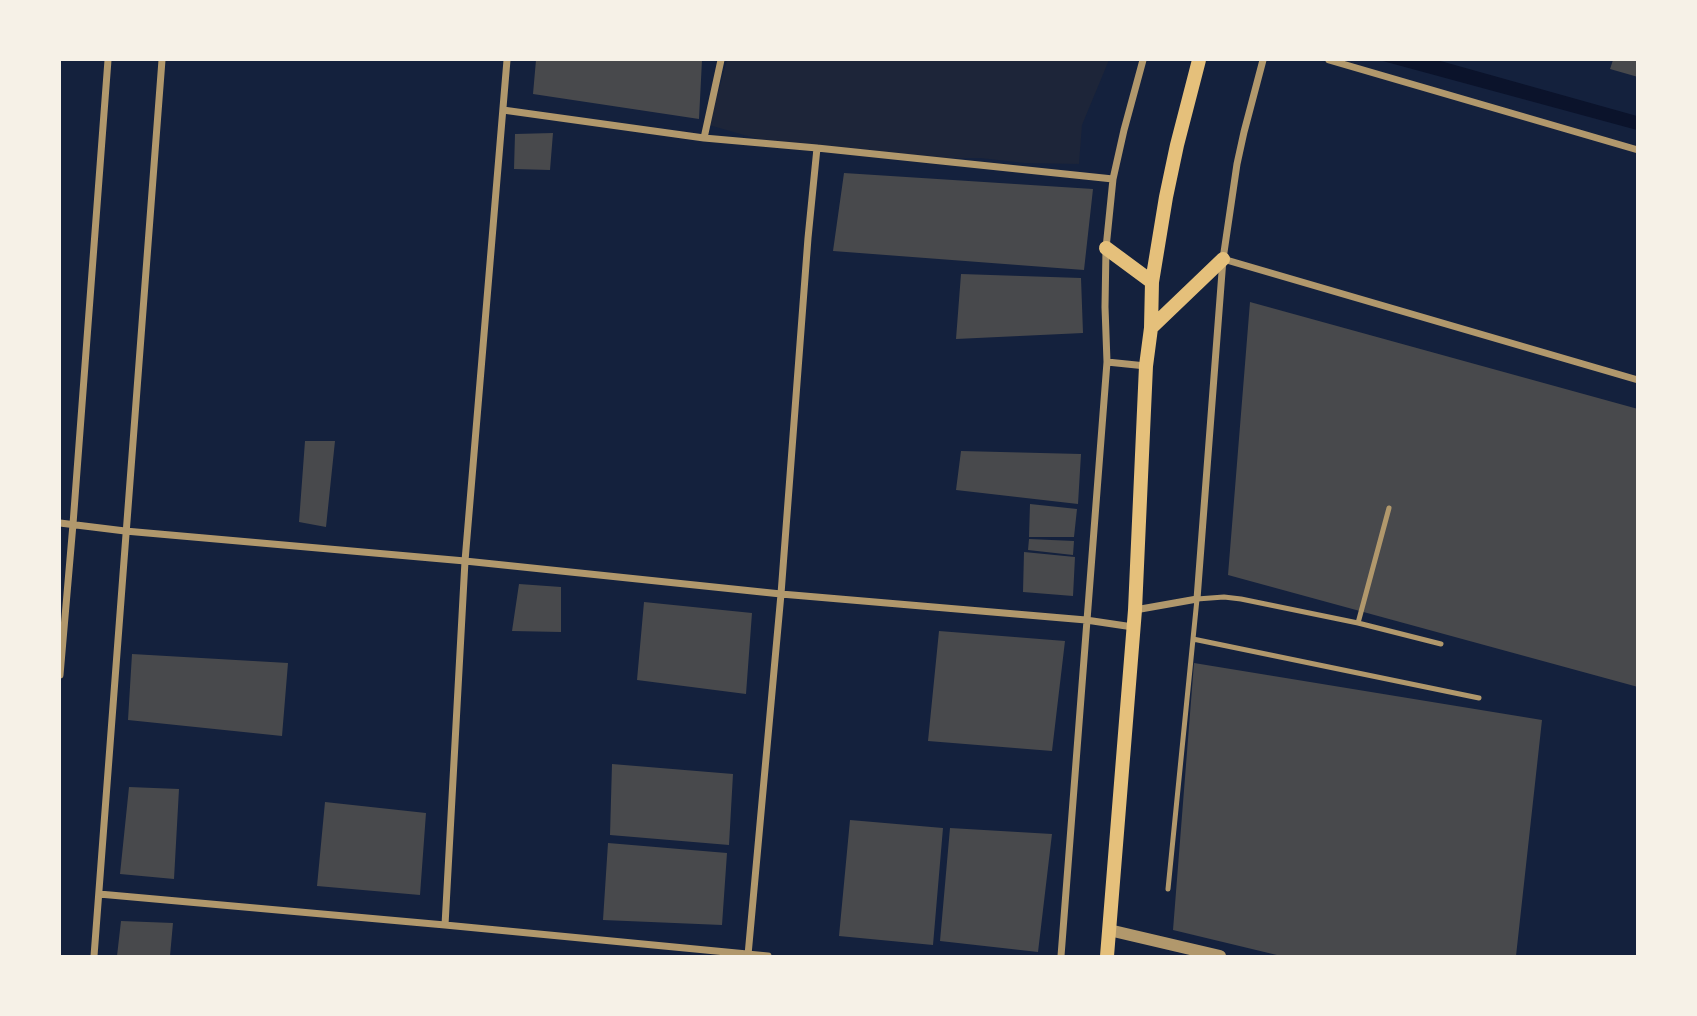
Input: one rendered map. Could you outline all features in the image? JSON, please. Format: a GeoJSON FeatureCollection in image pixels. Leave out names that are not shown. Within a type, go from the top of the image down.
{"type":"FeatureCollection","features":[{"type":"Feature","properties":{"kind":"main road"},"geometry":{"type":"LineString","coordinates":[[1107,957],[1135,610],[1152,282],[1168,184],[1199,60]]}},
{"type":"Feature","properties":{"kind":"main road"},"geometry":{"type":"LineString","coordinates":[[1106,248],[1152,282]]}},
{"type":"Feature","properties":{"kind":"main road"},"geometry":{"type":"LineString","coordinates":[[1151,328],[1223,259]]}},
{"type":"Feature","properties":{"kind":"street"},"geometry":{"type":"LineString","coordinates":[[60,675],[74,524],[108,60]]}},
{"type":"Feature","properties":{"kind":"street"},"geometry":{"type":"LineString","coordinates":[[94,957],[162,60]]}},
{"type":"Feature","properties":{"kind":"street"},"geometry":{"type":"LineString","coordinates":[[445,925],[465,561],[508,60]]}},
{"type":"Feature","properties":{"kind":"street"},"geometry":{"type":"LineString","coordinates":[[704,138],[721,60]]}},
{"type":"Feature","properties":{"kind":"street"},"geometry":{"type":"LineString","coordinates":[[1062,957],[1107,362],[1106,248],[1114,179],[1143,60]]}},
{"type":"Feature","properties":{"kind":"street"},"geometry":{"type":"LineString","coordinates":[[1135,610],[1197,600],[1223,259],[1242,142],[1263,60]]}},
{"type":"Feature","properties":{"kind":"street"},"geometry":{"type":"LineString","coordinates":[[1329,60],[1637,150]]}},
{"type":"Feature","properties":{"kind":"street"},"geometry":{"type":"LineString","coordinates":[[503,110],[704,138],[1114,179]]}},
{"type":"Feature","properties":{"kind":"street"},"geometry":{"type":"LineString","coordinates":[[748,955],[781,594],[817,148]]}},
{"type":"Feature","properties":{"kind":"street"},"geometry":{"type":"LineString","coordinates":[[1223,259],[1637,380]]}},
{"type":"Feature","properties":{"kind":"street"},"geometry":{"type":"LineString","coordinates":[[1107,362],[1146,366]]}},
{"type":"Feature","properties":{"kind":"street"},"geometry":{"type":"LineString","coordinates":[[60,523],[781,594],[1086,620],[1133,627]]}},
{"type":"Feature","properties":{"kind":"street"},"geometry":{"type":"LineString","coordinates":[[99,894],[768,957]]}},
{"type":"Feature","properties":{"kind":"street"},"geometry":{"type":"LineString","coordinates":[[1109,930],[1220,957]]}},
{"type":"Feature","properties":{"kind":"lane"},"geometry":{"type":"LineString","coordinates":[[1358,623],[1389,508]]}},
{"type":"Feature","properties":{"kind":"lane"},"geometry":{"type":"LineString","coordinates":[[1168,889],[1197,600],[1224,597],[1241,599],[1358,623],[1441,644]]}},
{"type":"Feature","properties":{"kind":"lane"},"geometry":{"type":"LineString","coordinates":[[1193,639],[1479,698]]}},
{"type":"Feature","properties":{"kind":"shaded area"},"geometry":{"type":"Polygon","coordinates":[[[727,60],[1109,60],[1082,125],[1079,164],[796,150],[709,125],[727,60]]]}},
{"type":"Feature","properties":{"kind":"shaded area"},"geometry":{"type":"Polygon","coordinates":[[[1379,60],[1437,60],[1637,116],[1637,130],[1379,60]]]}},
{"type":"Feature","properties":{"kind":"building"},"geometry":{"type":"Polygon","coordinates":[[[536,60],[702,60],[699,119],[533,94],[536,60]]]}},
{"type":"Feature","properties":{"kind":"building"},"geometry":{"type":"Polygon","coordinates":[[[1613,60],[1638,60],[1638,77],[1610,69],[1613,60]]]}},
{"type":"Feature","properties":{"kind":"building"},"geometry":{"type":"Polygon","coordinates":[[[553,133],[550,170],[514,169],[515,134],[553,133]]]}},
{"type":"Feature","properties":{"kind":"building"},"geometry":{"type":"Polygon","coordinates":[[[844,173],[1093,189],[1084,270],[833,251],[844,173]]]}},
{"type":"Feature","properties":{"kind":"building"},"geometry":{"type":"Polygon","coordinates":[[[961,274],[1081,278],[1083,333],[956,339],[961,274]]]}},
{"type":"Feature","properties":{"kind":"building"},"geometry":{"type":"Polygon","coordinates":[[[1250,302],[1638,409],[1638,687],[1228,575],[1250,302]]]}},
{"type":"Feature","properties":{"kind":"building"},"geometry":{"type":"Polygon","coordinates":[[[305,441],[335,441],[326,527],[299,522],[305,441]]]}},
{"type":"Feature","properties":{"kind":"building"},"geometry":{"type":"Polygon","coordinates":[[[961,451],[1081,454],[1078,504],[956,490],[961,451]]]}},
{"type":"Feature","properties":{"kind":"building"},"geometry":{"type":"Polygon","coordinates":[[[1030,504],[1077,509],[1074,537],[1029,537],[1030,504]]]}},
{"type":"Feature","properties":{"kind":"building"},"geometry":{"type":"Polygon","coordinates":[[[1029,539],[1074,541],[1073,555],[1028,550],[1029,539]]]}},
{"type":"Feature","properties":{"kind":"building"},"geometry":{"type":"Polygon","coordinates":[[[1024,552],[1075,557],[1073,596],[1023,592],[1024,552]]]}},
{"type":"Feature","properties":{"kind":"building"},"geometry":{"type":"Polygon","coordinates":[[[519,584],[561,587],[561,632],[512,631],[519,584]]]}},
{"type":"Feature","properties":{"kind":"building"},"geometry":{"type":"Polygon","coordinates":[[[644,602],[752,613],[746,694],[637,680],[644,602]]]}},
{"type":"Feature","properties":{"kind":"building"},"geometry":{"type":"Polygon","coordinates":[[[939,631],[1065,641],[1052,751],[928,741],[939,631]]]}},
{"type":"Feature","properties":{"kind":"building"},"geometry":{"type":"Polygon","coordinates":[[[132,654],[288,663],[282,736],[128,720],[132,654]]]}},
{"type":"Feature","properties":{"kind":"building"},"geometry":{"type":"Polygon","coordinates":[[[1194,663],[1542,720],[1516,956],[1281,956],[1173,930],[1194,663]]]}},
{"type":"Feature","properties":{"kind":"building"},"geometry":{"type":"Polygon","coordinates":[[[612,764],[733,774],[729,845],[610,835],[612,764]]]}},
{"type":"Feature","properties":{"kind":"building"},"geometry":{"type":"Polygon","coordinates":[[[129,787],[179,789],[174,879],[120,874],[129,787]]]}},
{"type":"Feature","properties":{"kind":"building"},"geometry":{"type":"Polygon","coordinates":[[[325,802],[426,813],[420,895],[317,886],[325,802]]]}},
{"type":"Feature","properties":{"kind":"building"},"geometry":{"type":"Polygon","coordinates":[[[850,820],[943,828],[933,945],[839,936],[850,820]]]}},
{"type":"Feature","properties":{"kind":"building"},"geometry":{"type":"Polygon","coordinates":[[[950,828],[1052,834],[1038,952],[940,941],[950,828]]]}},
{"type":"Feature","properties":{"kind":"building"},"geometry":{"type":"Polygon","coordinates":[[[608,843],[727,853],[722,925],[603,920],[608,843]]]}},
{"type":"Feature","properties":{"kind":"building"},"geometry":{"type":"Polygon","coordinates":[[[121,921],[173,923],[170,956],[117,956],[121,921]]]}}]}
